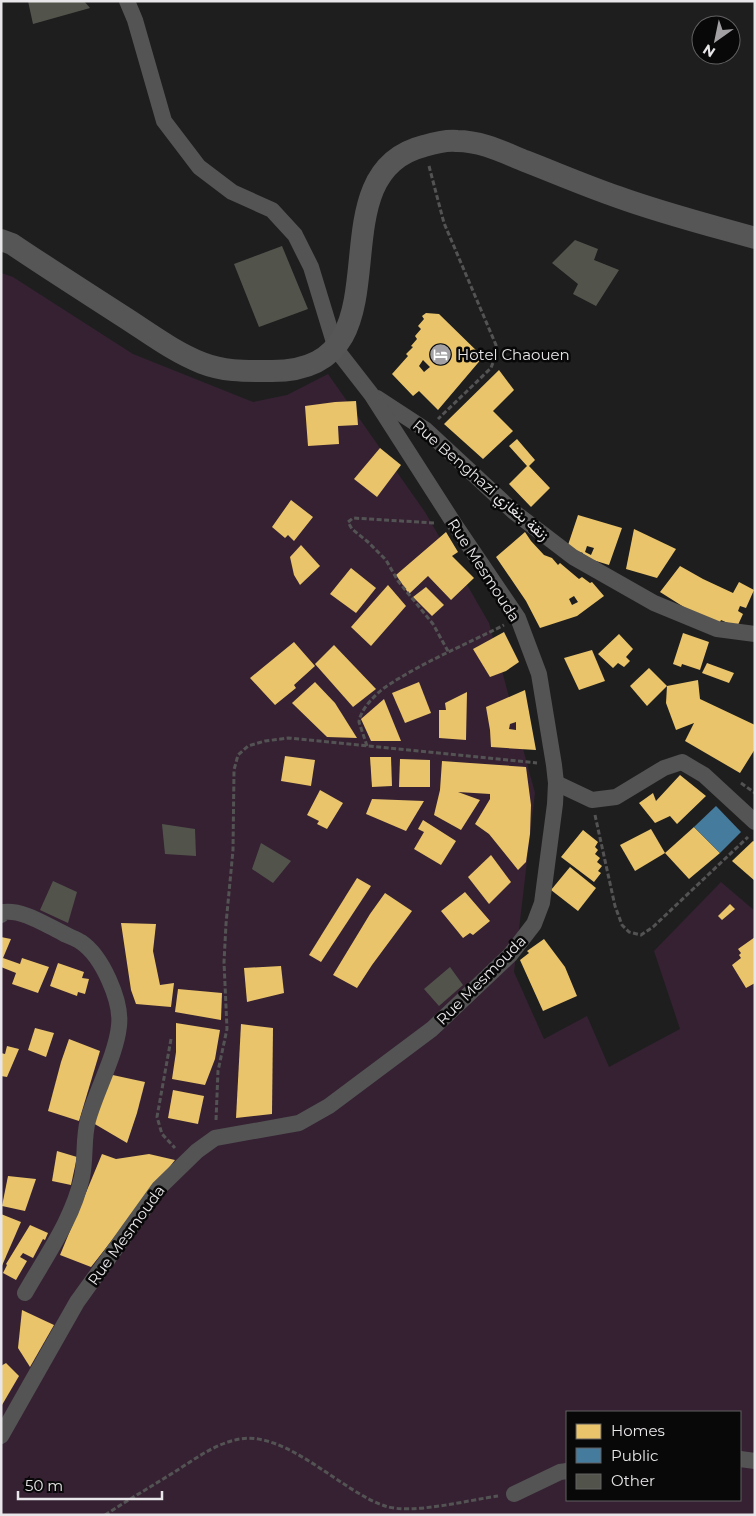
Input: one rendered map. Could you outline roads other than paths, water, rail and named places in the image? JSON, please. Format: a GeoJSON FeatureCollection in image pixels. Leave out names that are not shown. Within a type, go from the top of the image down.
{"type":"FeatureCollection","features":[{"type":"Feature","properties":{"kind":"main road"},"geometry":{"type":"LineString","coordinates":[[1,240],[12,244],[172,348],[202,363],[231,371],[287,371],[314,363],[336,349],[347,331],[356,298],[365,215],[377,180],[390,164],[412,150],[424,146],[455,140],[483,144],[619,198],[755,238]]}},
{"type":"Feature","properties":{"kind":"street"},"geometry":{"type":"LineString","coordinates":[[127,1],[135,20],[164,121],[199,167],[232,192],[272,210],[295,235],[311,267],[336,349]]}},
{"type":"Feature","properties":{"kind":"street","name":"Rue Mesmouda"},"geometry":{"type":"LineString","coordinates":[[2,1434],[77,1302],[159,1188],[215,1138],[299,1123],[329,1106],[432,1029],[510,955],[534,924],[542,903],[556,783],[539,674],[518,618],[455,525],[371,394],[336,349]]}},
{"type":"Feature","properties":{"kind":"street","name":"Rue Benghazi زنقة بنغازي"},"geometry":{"type":"LineString","coordinates":[[371,394],[426,430],[514,512],[573,558],[663,607],[717,629],[755,634]]}},
{"type":"Feature","properties":{"kind":"street"},"geometry":{"type":"LineString","coordinates":[[556,783],[592,800],[616,796],[664,768],[682,762],[704,775],[755,822]]}},
{"type":"Feature","properties":{"kind":"street"},"geometry":{"type":"LineString","coordinates":[[1,916],[4,912],[11,911],[82,943],[100,964],[114,990],[120,1025],[87,1125],[85,1158],[78,1193],[64,1224],[25,1293]]}},
{"type":"Feature","properties":{"kind":"street"},"geometry":{"type":"LineString","coordinates":[[741,1459],[755,1461]]}},
{"type":"Feature","properties":{"kind":"street"},"geometry":{"type":"LineString","coordinates":[[514,1494],[560,1472],[566,1471]]}},
{"type":"Feature","properties":{"kind":"place","name":"Hotel Chaouen"},"geometry":{"type":"Point","coordinates":[441,354]}}]}
